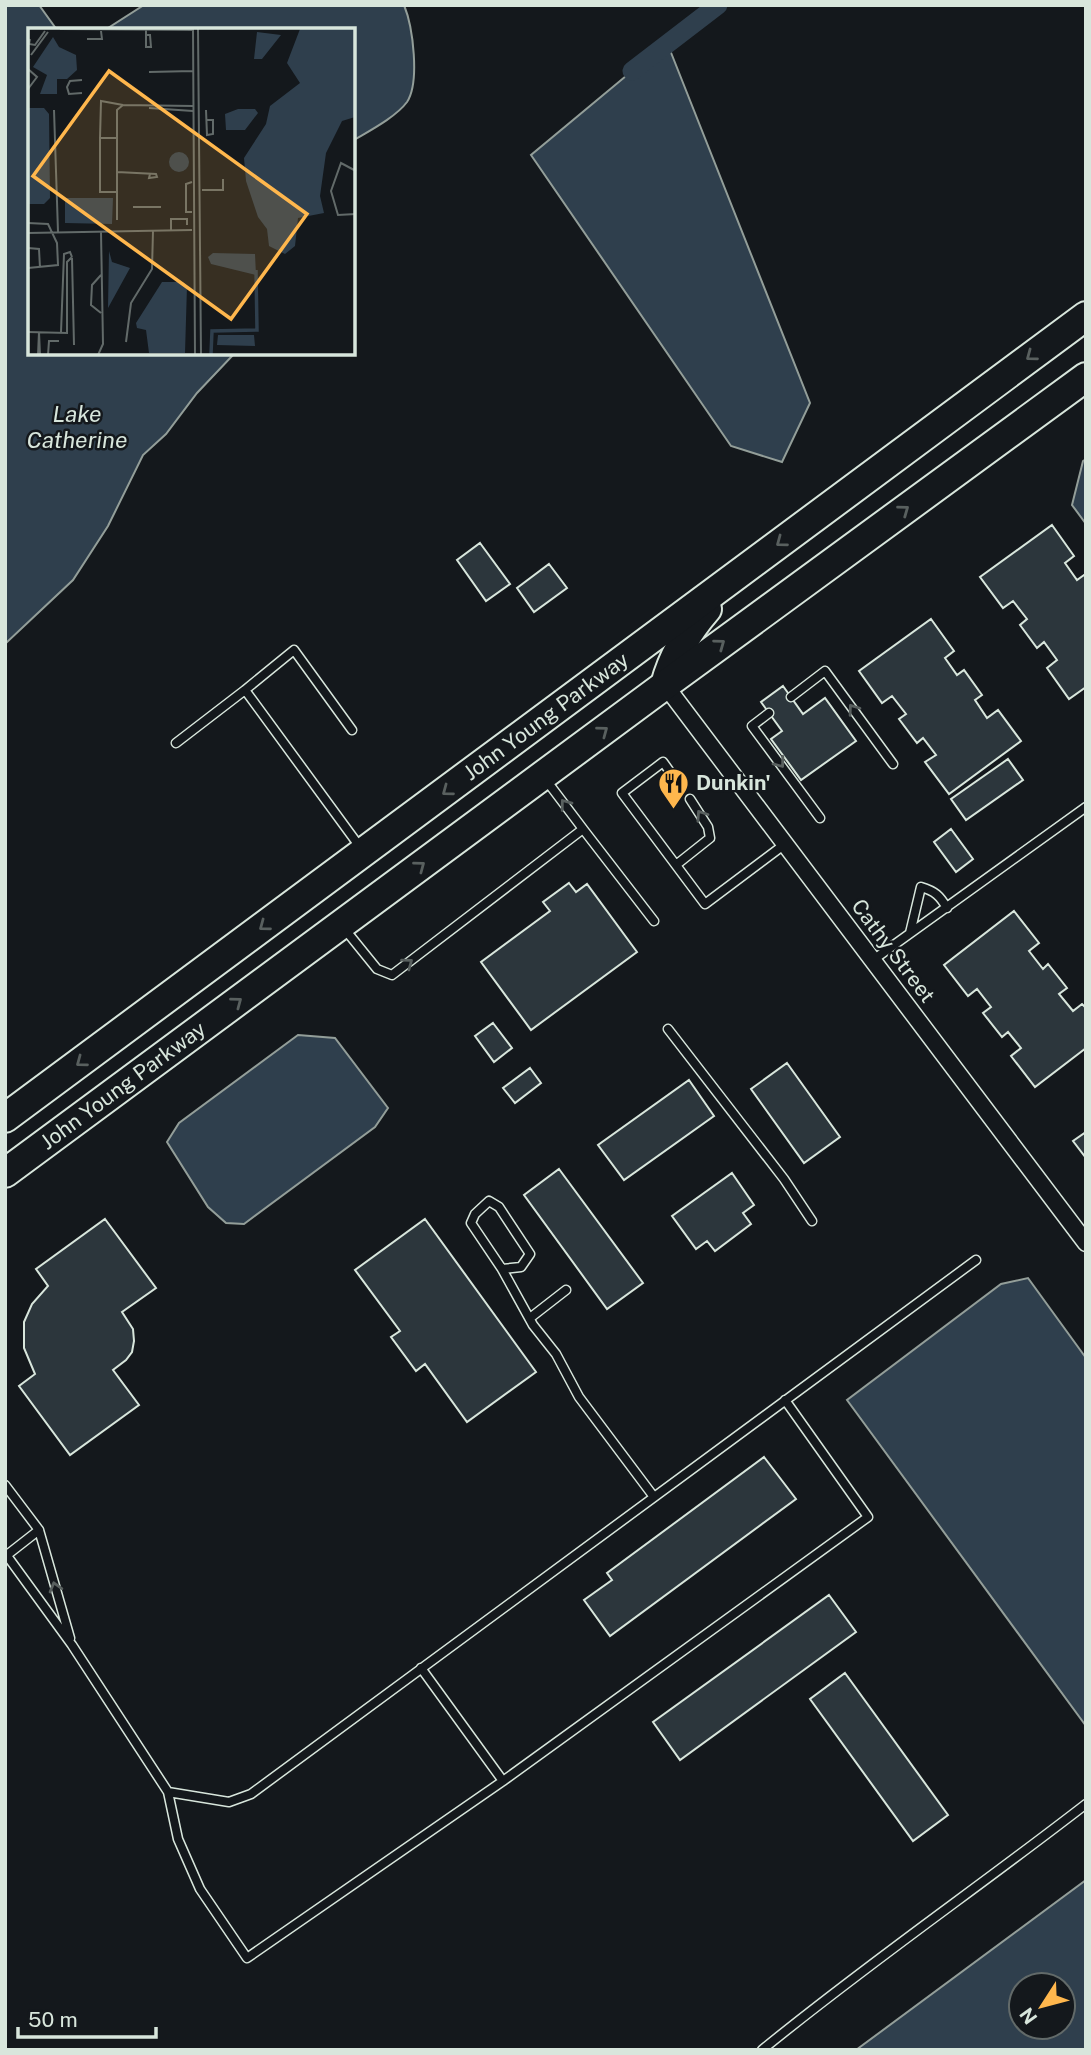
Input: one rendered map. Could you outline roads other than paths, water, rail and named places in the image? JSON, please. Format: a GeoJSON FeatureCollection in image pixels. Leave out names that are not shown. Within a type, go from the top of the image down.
{"type":"FeatureCollection","features":[{"type":"Feature","properties":{"kind":"highway","name":"John Young Parkway"},"geometry":{"type":"LineString","coordinates":[[5,1118],[1086,316]]}},
{"type":"Feature","properties":{"kind":"highway","name":"John Young Parkway"},"geometry":{"type":"LineString","coordinates":[[5,1173],[1086,377]]}},
{"type":"Feature","properties":{"kind":"highway"},"geometry":{"type":"LineString","coordinates":[[665,685],[679,646],[704,612],[740,573]]}},
{"type":"Feature","properties":{"kind":"street","name":"Cathy Street"},"geometry":{"type":"LineString","coordinates":[[665,685],[1086,1243]]}},
{"type":"Feature","properties":{"kind":"lane"},"geometry":{"type":"LineString","coordinates":[[176,743],[294,650],[352,730]]}},
{"type":"Feature","properties":{"kind":"lane"},"geometry":{"type":"LineString","coordinates":[[791,697],[825,671],[893,764]]}},
{"type":"Feature","properties":{"kind":"lane"},"geometry":{"type":"LineString","coordinates":[[245,690],[364,852]]}},
{"type":"Feature","properties":{"kind":"lane"},"geometry":{"type":"LineString","coordinates":[[769,713],[752,726],[820,818]]}},
{"type":"Feature","properties":{"kind":"lane"},"geometry":{"type":"LineString","coordinates":[[678,783],[663,762],[622,793],[705,904],[785,844]]}},
{"type":"Feature","properties":{"kind":"lane"},"geometry":{"type":"LineString","coordinates":[[543,775],[654,920]]}},
{"type":"Feature","properties":{"kind":"lane"},"geometry":{"type":"LineString","coordinates":[[676,865],[710,838],[708,827],[690,799]]}},
{"type":"Feature","properties":{"kind":"lane"},"geometry":{"type":"LineString","coordinates":[[873,960],[1086,807]]}},
{"type":"Feature","properties":{"kind":"lane"},"geometry":{"type":"LineString","coordinates":[[341,925],[377,969],[392,975],[583,829]]}},
{"type":"Feature","properties":{"kind":"lane"},"geometry":{"type":"LineString","coordinates":[[910,933],[921,887],[939,895],[947,908]]}},
{"type":"Feature","properties":{"kind":"lane"},"geometry":{"type":"LineString","coordinates":[[668,1029],[784,1180],[812,1221]]}},
{"type":"Feature","properties":{"kind":"lane"},"geometry":{"type":"LineString","coordinates":[[502,1269],[521,1266],[530,1254],[499,1207],[489,1201],[475,1214],[471,1223],[530,1318],[556,1354],[579,1397],[654,1497]]}},
{"type":"Feature","properties":{"kind":"lane"},"geometry":{"type":"LineString","coordinates":[[168,1792],[229,1802],[251,1794],[976,1260]]}},
{"type":"Feature","properties":{"kind":"lane"},"geometry":{"type":"LineString","coordinates":[[530,1318],[566,1290]]}},
{"type":"Feature","properties":{"kind":"lane"},"geometry":{"type":"LineString","coordinates":[[39,1530],[6,1554],[72,1645],[168,1792],[178,1839],[200,1889],[247,1958],[503,1781],[868,1517],[785,1401]]}},
{"type":"Feature","properties":{"kind":"lane"},"geometry":{"type":"LineString","coordinates":[[5,1485],[39,1530],[72,1645]]}},
{"type":"Feature","properties":{"kind":"lane"},"geometry":{"type":"LineString","coordinates":[[421,1668],[503,1781]]}},
{"type":"Feature","properties":{"kind":"lane"},"geometry":{"type":"LineString","coordinates":[[762,2050],[819,2003],[1086,1804]]}},
{"type":"Feature","properties":{"kind":"water","name":"Lake Catherine"},"geometry":{"type":"Polygon","coordinates":[[[5,5],[39,5],[56,28],[28,28],[28,355],[233,355],[197,393],[166,434],[143,455],[108,526],[73,580],[5,644],[5,5]]]}},
{"type":"Feature","properties":{"kind":"water"},"geometry":{"type":"Polygon","coordinates":[[[144,5],[404,5],[414,54],[411,93],[407,102],[396,113],[355,139],[355,28],[108,28],[144,5]]]}},
{"type":"Feature","properties":{"kind":"water"},"geometry":{"type":"Polygon","coordinates":[[[668,45],[810,403],[782,462],[731,446],[531,155],[632,71],[668,45]]]}},
{"type":"Feature","properties":{"kind":"water"},"geometry":{"type":"Polygon","coordinates":[[[1086,459],[1086,524],[1072,505],[1083,461],[1086,459]]]}},
{"type":"Feature","properties":{"kind":"water"},"geometry":{"type":"Polygon","coordinates":[[[298,1035],[335,1038],[388,1108],[375,1127],[244,1224],[226,1223],[208,1207],[167,1142],[179,1123],[298,1035]]]}},
{"type":"Feature","properties":{"kind":"water"},"geometry":{"type":"Polygon","coordinates":[[[1028,1278],[1086,1358],[1086,1726],[847,1400],[1001,1284],[1028,1278]]]}},
{"type":"Feature","properties":{"kind":"water"},"geometry":{"type":"Polygon","coordinates":[[[1086,1880],[1086,2050],[856,2050],[1086,1880]]]}},
{"type":"Feature","properties":{"kind":"waterway"},"geometry":{"type":"LineString","coordinates":[[632,71],[718,5]]}},
{"type":"Feature","properties":{"kind":"place","name":"Dunkin'"},"geometry":{"type":"Point","coordinates":[673,810]}}]}
